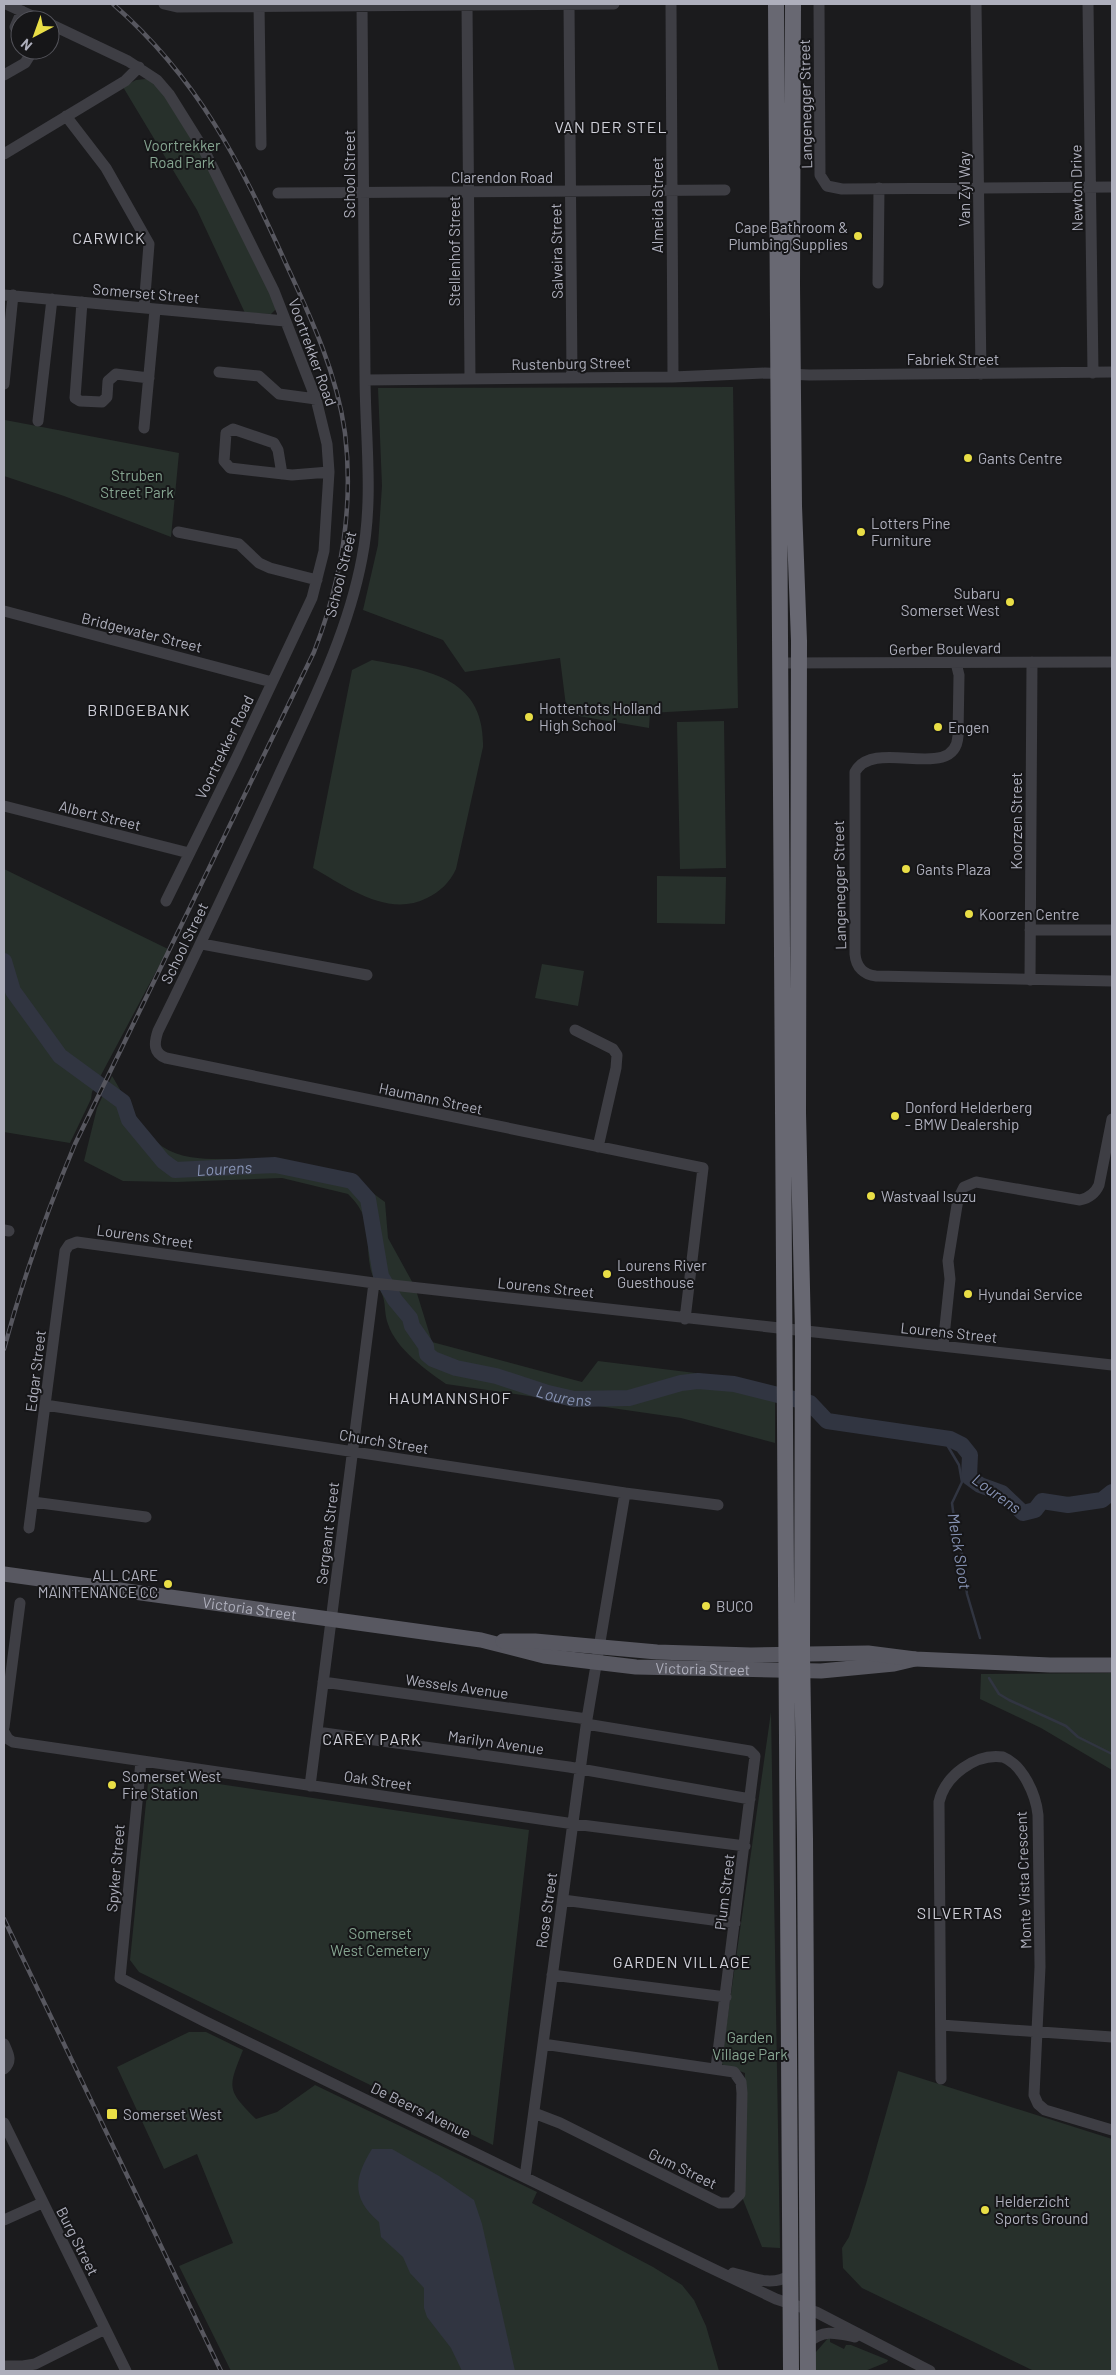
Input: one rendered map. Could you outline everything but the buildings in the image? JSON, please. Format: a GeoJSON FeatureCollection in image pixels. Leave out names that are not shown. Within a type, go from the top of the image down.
{"type":"FeatureCollection","features":[{"type":"Feature","properties":{"kind":"highway"},"geometry":{"type":"LineString","coordinates":[[776,4],[782,1330],[791,2371]]}},
{"type":"Feature","properties":{"kind":"highway"},"geometry":{"type":"LineString","coordinates":[[793,4],[792,284],[794,506],[798,663],[798,1113],[803,1332],[802,1671],[808,2371]]}},
{"type":"Feature","properties":{"kind":"main road","name":"Victoria Street"},"geometry":{"type":"LineString","coordinates":[[4,1574],[494,1642],[531,1653],[596,1664],[686,1669],[785,1662],[802,1654],[868,1653],[915,1659],[1050,1665],[1112,1665]]}},
{"type":"Feature","properties":{"kind":"main road","name":"Victoria Street"},"geometry":{"type":"LineString","coordinates":[[494,1642],[535,1641],[599,1648],[785,1662],[802,1671],[894,1664],[915,1659]]}},
{"type":"Feature","properties":{"kind":"street"},"geometry":{"type":"LineString","coordinates":[[6,4],[28,10]]}},
{"type":"Feature","properties":{"kind":"street"},"geometry":{"type":"LineString","coordinates":[[164,4],[177,7],[614,4]]}},
{"type":"Feature","properties":{"kind":"street","name":"Stellenhof Street"},"geometry":{"type":"LineString","coordinates":[[467,4],[470,379]]}},
{"type":"Feature","properties":{"kind":"street","name":"Salveira Street"},"geometry":{"type":"LineString","coordinates":[[569,4],[572,377]]}},
{"type":"Feature","properties":{"kind":"street","name":"Almeida Street"},"geometry":{"type":"LineString","coordinates":[[671,4],[673,377]]}},
{"type":"Feature","properties":{"kind":"street","name":"Langenegger Street"},"geometry":{"type":"LineString","coordinates":[[819,4],[820,175],[827,186],[842,189],[879,188]]}},
{"type":"Feature","properties":{"kind":"street","name":"Van Zyl Way"},"geometry":{"type":"LineString","coordinates":[[976,4],[980,188],[981,374]]}},
{"type":"Feature","properties":{"kind":"street","name":"Newton Drive"},"geometry":{"type":"LineString","coordinates":[[1088,4],[1093,373]]}},
{"type":"Feature","properties":{"kind":"street"},"geometry":{"type":"LineString","coordinates":[[259,5],[261,145]]}},
{"type":"Feature","properties":{"kind":"street","name":"School Street"},"geometry":{"type":"LineString","coordinates":[[156,1050],[154,1040],[202,944],[321,682],[350,603],[362,559],[368,508],[362,5]]}},
{"type":"Feature","properties":{"kind":"street","name":"Voortrekker Road"},"geometry":{"type":"LineString","coordinates":[[60,29],[139,68],[157,80],[169,94],[204,150],[274,291],[316,399],[327,444],[330,472],[324,551],[312,598],[166,901]]}},
{"type":"Feature","properties":{"kind":"street"},"geometry":{"type":"LineString","coordinates":[[4,75],[28,60]]}},
{"type":"Feature","properties":{"kind":"street"},"geometry":{"type":"LineString","coordinates":[[4,154],[125,81],[139,68]]}},
{"type":"Feature","properties":{"kind":"street"},"geometry":{"type":"LineString","coordinates":[[66,116],[106,168],[150,244],[149,378],[144,428]]}},
{"type":"Feature","properties":{"kind":"street"},"geometry":{"type":"LineString","coordinates":[[878,283],[879,188],[1112,187]]}},
{"type":"Feature","properties":{"kind":"street","name":"Clarendon Road"},"geometry":{"type":"LineString","coordinates":[[278,193],[364,194],[725,190]]}},
{"type":"Feature","properties":{"kind":"street"},"geometry":{"type":"LineString","coordinates":[[4,384],[8,295]]}},
{"type":"Feature","properties":{"kind":"street","name":"Somerset Street"},"geometry":{"type":"LineString","coordinates":[[8,295],[285,321]]}},
{"type":"Feature","properties":{"kind":"street"},"geometry":{"type":"LineString","coordinates":[[38,421],[52,299]]}},
{"type":"Feature","properties":{"kind":"street"},"geometry":{"type":"LineString","coordinates":[[82,302],[75,398],[96,403],[104,400],[108,381],[116,374],[149,378]]}},
{"type":"Feature","properties":{"kind":"street"},"geometry":{"type":"LineString","coordinates":[[218,372],[259,376],[279,394],[316,399]]}},
{"type":"Feature","properties":{"kind":"street","name":"Fabriek Street"},"geometry":{"type":"LineString","coordinates":[[777,374],[1112,372]]}},
{"type":"Feature","properties":{"kind":"street","name":"Rustenburg Street"},"geometry":{"type":"LineString","coordinates":[[365,380],[777,374]]}},
{"type":"Feature","properties":{"kind":"street"},"geometry":{"type":"LineString","coordinates":[[282,474],[278,450],[274,443],[233,429],[226,433],[224,461],[227,467],[282,474],[330,472]]}},
{"type":"Feature","properties":{"kind":"street"},"geometry":{"type":"LineString","coordinates":[[178,532],[228,540],[239,544],[259,562],[270,568],[317,580]]}},
{"type":"Feature","properties":{"kind":"street","name":"Bridgewater Street"},"geometry":{"type":"LineString","coordinates":[[4,611],[272,682]]}},
{"type":"Feature","properties":{"kind":"street","name":"Koorzen Street"},"geometry":{"type":"LineString","coordinates":[[1030,980],[1032,662]]}},
{"type":"Feature","properties":{"kind":"street","name":"Gerber Boulevard"},"geometry":{"type":"LineString","coordinates":[[779,663],[1112,662]]}},
{"type":"Feature","properties":{"kind":"street","name":"Langenegger Street"},"geometry":{"type":"LineString","coordinates":[[956,663],[959,675],[958,741],[951,753],[940,758],[873,757],[861,763],[854,772],[855,960],[860,969],[872,976],[1112,981]]}},
{"type":"Feature","properties":{"kind":"street","name":"Albert Street"},"geometry":{"type":"LineString","coordinates":[[4,806],[189,854]]}},
{"type":"Feature","properties":{"kind":"street"},"geometry":{"type":"LineString","coordinates":[[1030,930],[1112,930]]}},
{"type":"Feature","properties":{"kind":"street"},"geometry":{"type":"LineString","coordinates":[[202,944],[366,975]]}},
{"type":"Feature","properties":{"kind":"street"},"geometry":{"type":"LineString","coordinates":[[575,1030],[613,1049],[617,1055],[616,1068],[598,1147]]}},
{"type":"Feature","properties":{"kind":"street","name":"Haumann Street"},"geometry":{"type":"LineString","coordinates":[[156,1050],[166,1058],[703,1168],[685,1319]]}},
{"type":"Feature","properties":{"kind":"street"},"geometry":{"type":"LineString","coordinates":[[943,1346],[950,1279],[948,1261],[958,1199],[964,1187],[976,1182],[1080,1200],[1085,1199],[1094,1194],[1099,1185],[1112,1119]]}},
{"type":"Feature","properties":{"kind":"street","name":"Lourens Street"},"geometry":{"type":"LineString","coordinates":[[69,1245],[77,1242],[378,1284],[1112,1365]]}},
{"type":"Feature","properties":{"kind":"street","name":"Edgar Street"},"geometry":{"type":"LineString","coordinates":[[29,1528],[65,1251],[69,1245]]}},
{"type":"Feature","properties":{"kind":"street","name":"Sergeant Street"},"geometry":{"type":"LineString","coordinates":[[310,1786],[352,1452],[378,1284]]}},
{"type":"Feature","properties":{"kind":"street","name":"Church Street"},"geometry":{"type":"LineString","coordinates":[[45,1405],[625,1493],[718,1505]]}},
{"type":"Feature","properties":{"kind":"street","name":"Rose Street"},"geometry":{"type":"LineString","coordinates":[[525,2177],[587,1722],[625,1493]]}},
{"type":"Feature","properties":{"kind":"street"},"geometry":{"type":"LineString","coordinates":[[33,1502],[146,1517]]}},
{"type":"Feature","properties":{"kind":"street"},"geometry":{"type":"LineString","coordinates":[[4,1727],[20,1603]]}},
{"type":"Feature","properties":{"kind":"street","name":"Wessels Avenue"},"geometry":{"type":"LineString","coordinates":[[323,1682],[587,1722],[750,1751]]}},
{"type":"Feature","properties":{"kind":"street","name":"Marilyn Avenue"},"geometry":{"type":"LineString","coordinates":[[317,1732],[581,1770],[750,1799]]}},
{"type":"Feature","properties":{"kind":"street","name":"Oak Street"},"geometry":{"type":"LineString","coordinates":[[6,1736],[13,1742],[574,1824],[745,1846]]}},
{"type":"Feature","properties":{"kind":"street","name":"Plum Street"},"geometry":{"type":"LineString","coordinates":[[716,2068],[755,1761],[755,1756],[750,1751]]}},
{"type":"Feature","properties":{"kind":"street","name":"Monte Vista Crescent"},"geometry":{"type":"LineString","coordinates":[[941,2079],[939,1802],[943,1789],[967,1765],[979,1760],[999,1757],[1008,1760],[1019,1769],[1037,1806],[1040,1940],[1038,2032],[1034,2090],[1038,2104],[1045,2110],[1112,2130]]}},
{"type":"Feature","properties":{"kind":"street","name":"Spyker Street"},"geometry":{"type":"LineString","coordinates":[[120,1978],[141,1761]]}},
{"type":"Feature","properties":{"kind":"street"},"geometry":{"type":"LineString","coordinates":[[563,1900],[735,1923]]}},
{"type":"Feature","properties":{"kind":"street"},"geometry":{"type":"LineString","coordinates":[[552,1975],[726,1997]]}},
{"type":"Feature","properties":{"kind":"street","name":"De Beers Avenue"},"geometry":{"type":"LineString","coordinates":[[120,1978],[204,2021],[709,2267],[790,2304],[842,2325],[863,2339],[930,2371]]}},
{"type":"Feature","properties":{"kind":"street"},"geometry":{"type":"LineString","coordinates":[[940,2025],[1112,2037]]}},
{"type":"Feature","properties":{"kind":"street"},"geometry":{"type":"LineString","coordinates":[[4,2044],[10,2057],[4,2069]]}},
{"type":"Feature","properties":{"kind":"street","name":"Gum Street"},"geometry":{"type":"LineString","coordinates":[[534,2113],[553,2120],[720,2203],[731,2203],[740,2194],[742,2181],[741,2082],[734,2072],[543,2044]]}},
{"type":"Feature","properties":{"kind":"street","name":"Burg Street"},"geometry":{"type":"LineString","coordinates":[[4,2123],[126,2371]]}},
{"type":"Feature","properties":{"kind":"street"},"geometry":{"type":"LineString","coordinates":[[4,2220],[42,2203]]}},
{"type":"Feature","properties":{"kind":"street","name":"De Beers Avenue"},"geometry":{"type":"LineString","coordinates":[[709,2267],[772,2282],[784,2279],[790,2275]]}},
{"type":"Feature","properties":{"kind":"street"},"geometry":{"type":"LineString","coordinates":[[4,2366],[35,2364],[105,2329]]}},
{"type":"Feature","properties":{"kind":"street","name":"De Beers Avenue"},"geometry":{"type":"LineString","coordinates":[[808,2342],[815,2336],[824,2333],[863,2339]]}},
{"type":"Feature","properties":{"kind":"green space","name":"Voortrekker Road Park"},"geometry":{"type":"Polygon","coordinates":[[[146,79],[160,91],[177,114],[216,181],[276,304],[276,309],[271,314],[245,313],[197,210],[123,87],[136,80],[146,79]]]}},
{"type":"Feature","properties":{"kind":"green space"},"geometry":{"type":"Polygon","coordinates":[[[733,387],[738,708],[650,713],[649,728],[567,714],[560,658],[465,672],[443,640],[363,610],[378,545],[382,486],[378,388],[733,387]]]}},
{"type":"Feature","properties":{"kind":"green space","name":"Struben Street Park"},"geometry":{"type":"Polygon","coordinates":[[[5,420],[179,453],[171,537],[64,496],[4,476],[5,420]]]}},
{"type":"Feature","properties":{"kind":"green space"},"geometry":{"type":"Polygon","coordinates":[[[372,660],[431,673],[448,681],[463,691],[474,705],[481,723],[483,747],[456,869],[448,882],[440,890],[432,896],[412,903],[398,904],[368,898],[313,868],[352,670],[372,660]]]}},
{"type":"Feature","properties":{"kind":"green space"},"geometry":{"type":"Polygon","coordinates":[[[724,721],[726,868],[680,869],[677,722],[724,721]]]}},
{"type":"Feature","properties":{"kind":"green space"},"geometry":{"type":"Polygon","coordinates":[[[4,869],[168,949],[92,1092],[91,1099],[70,1143],[4,1132],[4,869]]]}},
{"type":"Feature","properties":{"kind":"green space"},"geometry":{"type":"Polygon","coordinates":[[[657,876],[726,877],[725,924],[657,923],[657,876]]]}},
{"type":"Feature","properties":{"kind":"green space"},"geometry":{"type":"Polygon","coordinates":[[[542,964],[584,971],[578,1006],[535,998],[542,964]]]}},
{"type":"Feature","properties":{"kind":"green space"},"geometry":{"type":"Polygon","coordinates":[[[112,1076],[148,1133],[163,1147],[174,1153],[212,1159],[265,1159],[318,1168],[352,1178],[385,1202],[388,1238],[415,1287],[432,1342],[582,1382],[598,1361],[744,1379],[745,1383],[775,1388],[775,1443],[681,1418],[446,1384],[413,1358],[392,1333],[387,1320],[383,1297],[371,1270],[365,1219],[356,1203],[348,1194],[282,1178],[177,1182],[123,1181],[84,1161],[97,1108],[112,1076]]]}},
{"type":"Feature","properties":{"kind":"green space"},"geometry":{"type":"Polygon","coordinates":[[[1112,1673],[1112,1770],[1041,1728],[980,1699],[981,1674],[1112,1673]]]}},
{"type":"Feature","properties":{"kind":"green space","name":"Garden Village Park"},"geometry":{"type":"Polygon","coordinates":[[[771,1712],[780,2248],[762,2247],[742,2197],[745,2073],[721,2064],[771,1712]]]}},
{"type":"Feature","properties":{"kind":"green space","name":"Somerset West Cemetery"},"geometry":{"type":"Polygon","coordinates":[[[158,1775],[529,1830],[493,2145],[139,1972],[130,1960],[148,1783],[158,1775]]]}},
{"type":"Feature","properties":{"kind":"green space"},"geometry":{"type":"Polygon","coordinates":[[[189,2032],[206,2032],[243,2050],[234,2073],[233,2088],[239,2101],[256,2119],[277,2112],[315,2085],[537,2192],[532,2203],[653,2267],[682,2285],[694,2300],[706,2326],[719,2371],[231,2371],[179,2266],[233,2243],[197,2154],[164,2169],[117,2067],[189,2032]]]}},
{"type":"Feature","properties":{"kind":"green space","name":"Helderzicht Sports Ground"},"geometry":{"type":"Polygon","coordinates":[[[898,2071],[1112,2139],[1112,2371],[1034,2371],[862,2288],[843,2268],[842,2248],[849,2237],[866,2184],[898,2071]]]}},
{"type":"Feature","properties":{"kind":"green space"},"geometry":{"type":"Polygon","coordinates":[[[830,2336],[830,2342],[844,2349],[846,2345],[851,2345],[888,2360],[865,2371],[816,2371],[815,2353],[830,2336]]]}},
{"type":"Feature","properties":{"kind":"water"},"geometry":{"type":"Polygon","coordinates":[[[372,2149],[392,2149],[439,2176],[474,2200],[482,2224],[515,2371],[462,2371],[451,2348],[427,2317],[424,2308],[424,2288],[410,2273],[403,2257],[381,2237],[379,2222],[364,2205],[360,2196],[359,2179],[366,2159],[372,2149]]]}},
{"type":"Feature","properties":{"kind":"waterway","name":"Lourens"},"geometry":{"type":"LineString","coordinates":[[4,961],[13,991],[60,1056],[123,1102],[129,1120],[163,1161],[175,1170],[275,1165],[352,1181],[368,1199],[381,1276],[395,1300],[410,1318],[412,1326],[426,1346],[427,1354],[433,1359],[456,1368],[496,1376],[548,1393],[574,1399],[629,1398],[681,1383],[698,1381],[734,1384],[810,1403],[827,1421],[950,1439],[962,1445],[970,1455],[969,1477],[980,1485],[1002,1493],[1023,1513],[1035,1510],[1042,1501],[1068,1505],[1102,1500],[1112,1492]]}},
{"type":"Feature","properties":{"kind":"waterway","name":"Melck Sloot"},"geometry":{"type":"LineString","coordinates":[[943,1438],[959,1465],[962,1482],[952,1503],[961,1546],[967,1594],[980,1638]]}},
{"type":"Feature","properties":{"kind":"waterway","name":"Melck Sloot"},"geometry":{"type":"LineString","coordinates":[[989,1678],[999,1694],[1066,1726],[1078,1737],[1112,1754]]}},
{"type":"Feature","properties":{"kind":"railway"},"geometry":{"type":"LineString","coordinates":[[4,1349],[36,1245],[75,1144],[314,652],[332,599],[343,544],[346,517],[347,461],[341,411],[330,368],[296,286],[252,193],[215,125],[194,93],[170,62],[113,4]]}},
{"type":"Feature","properties":{"kind":"railway"},"geometry":{"type":"LineString","coordinates":[[4,1919],[221,2371]]}},
{"type":"Feature","properties":{"kind":"place","name":"Cape Bathroom & Plumbing Supplies"},"geometry":{"type":"Point","coordinates":[858,236]}},
{"type":"Feature","properties":{"kind":"place","name":"Gants Centre"},"geometry":{"type":"Point","coordinates":[968,458]}},
{"type":"Feature","properties":{"kind":"place","name":"Lotters Pine Furniture"},"geometry":{"type":"Point","coordinates":[861,532]}},
{"type":"Feature","properties":{"kind":"place","name":"Subaru Somerset West"},"geometry":{"type":"Point","coordinates":[1010,602]}},
{"type":"Feature","properties":{"kind":"place","name":"Hottentots Holland High School"},"geometry":{"type":"Point","coordinates":[529,717]}},
{"type":"Feature","properties":{"kind":"place","name":"Engen"},"geometry":{"type":"Point","coordinates":[938,727]}},
{"type":"Feature","properties":{"kind":"place","name":"Gants Plaza"},"geometry":{"type":"Point","coordinates":[906,869]}},
{"type":"Feature","properties":{"kind":"place","name":"Koorzen Centre"},"geometry":{"type":"Point","coordinates":[969,914]}},
{"type":"Feature","properties":{"kind":"place","name":"Donford Helderberg - BMW Dealership"},"geometry":{"type":"Point","coordinates":[895,1116]}},
{"type":"Feature","properties":{"kind":"place","name":"Wastvaal Isuzu"},"geometry":{"type":"Point","coordinates":[871,1196]}},
{"type":"Feature","properties":{"kind":"place","name":"Lourens River Guesthouse"},"geometry":{"type":"Point","coordinates":[607,1274]}},
{"type":"Feature","properties":{"kind":"place","name":"Hyundai Service"},"geometry":{"type":"Point","coordinates":[968,1294]}},
{"type":"Feature","properties":{"kind":"place","name":"ALL CARE MAINTENANCE CC"},"geometry":{"type":"Point","coordinates":[168,1584]}},
{"type":"Feature","properties":{"kind":"place","name":"BUCO"},"geometry":{"type":"Point","coordinates":[706,1606]}},
{"type":"Feature","properties":{"kind":"place","name":"Somerset West Fire Station"},"geometry":{"type":"Point","coordinates":[112,1785]}},
{"type":"Feature","properties":{"kind":"place","name":"Somerset West"},"geometry":{"type":"Point","coordinates":[112,2114]}},
{"type":"Feature","properties":{"kind":"place","name":"Helderzicht Sports Ground"},"geometry":{"type":"Point","coordinates":[985,2210]}},
{"type":"Feature","properties":{"kind":"district","name":"VAN DER STEL"},"geometry":{"type":"Point","coordinates":[611,126]}},
{"type":"Feature","properties":{"kind":"district","name":"CARWICK"},"geometry":{"type":"Point","coordinates":[109,237]}},
{"type":"Feature","properties":{"kind":"district","name":"BRIDGEBANK"},"geometry":{"type":"Point","coordinates":[139,709]}},
{"type":"Feature","properties":{"kind":"district","name":"HAUMANNSHOF"},"geometry":{"type":"Point","coordinates":[450,1397]}},
{"type":"Feature","properties":{"kind":"district","name":"CAREY PARK"},"geometry":{"type":"Point","coordinates":[372,1738]}},
{"type":"Feature","properties":{"kind":"district","name":"SILVERTAS"},"geometry":{"type":"Point","coordinates":[960,1912]}},
{"type":"Feature","properties":{"kind":"district","name":"GARDEN VILLAGE"},"geometry":{"type":"Point","coordinates":[682,1961]}}]}
